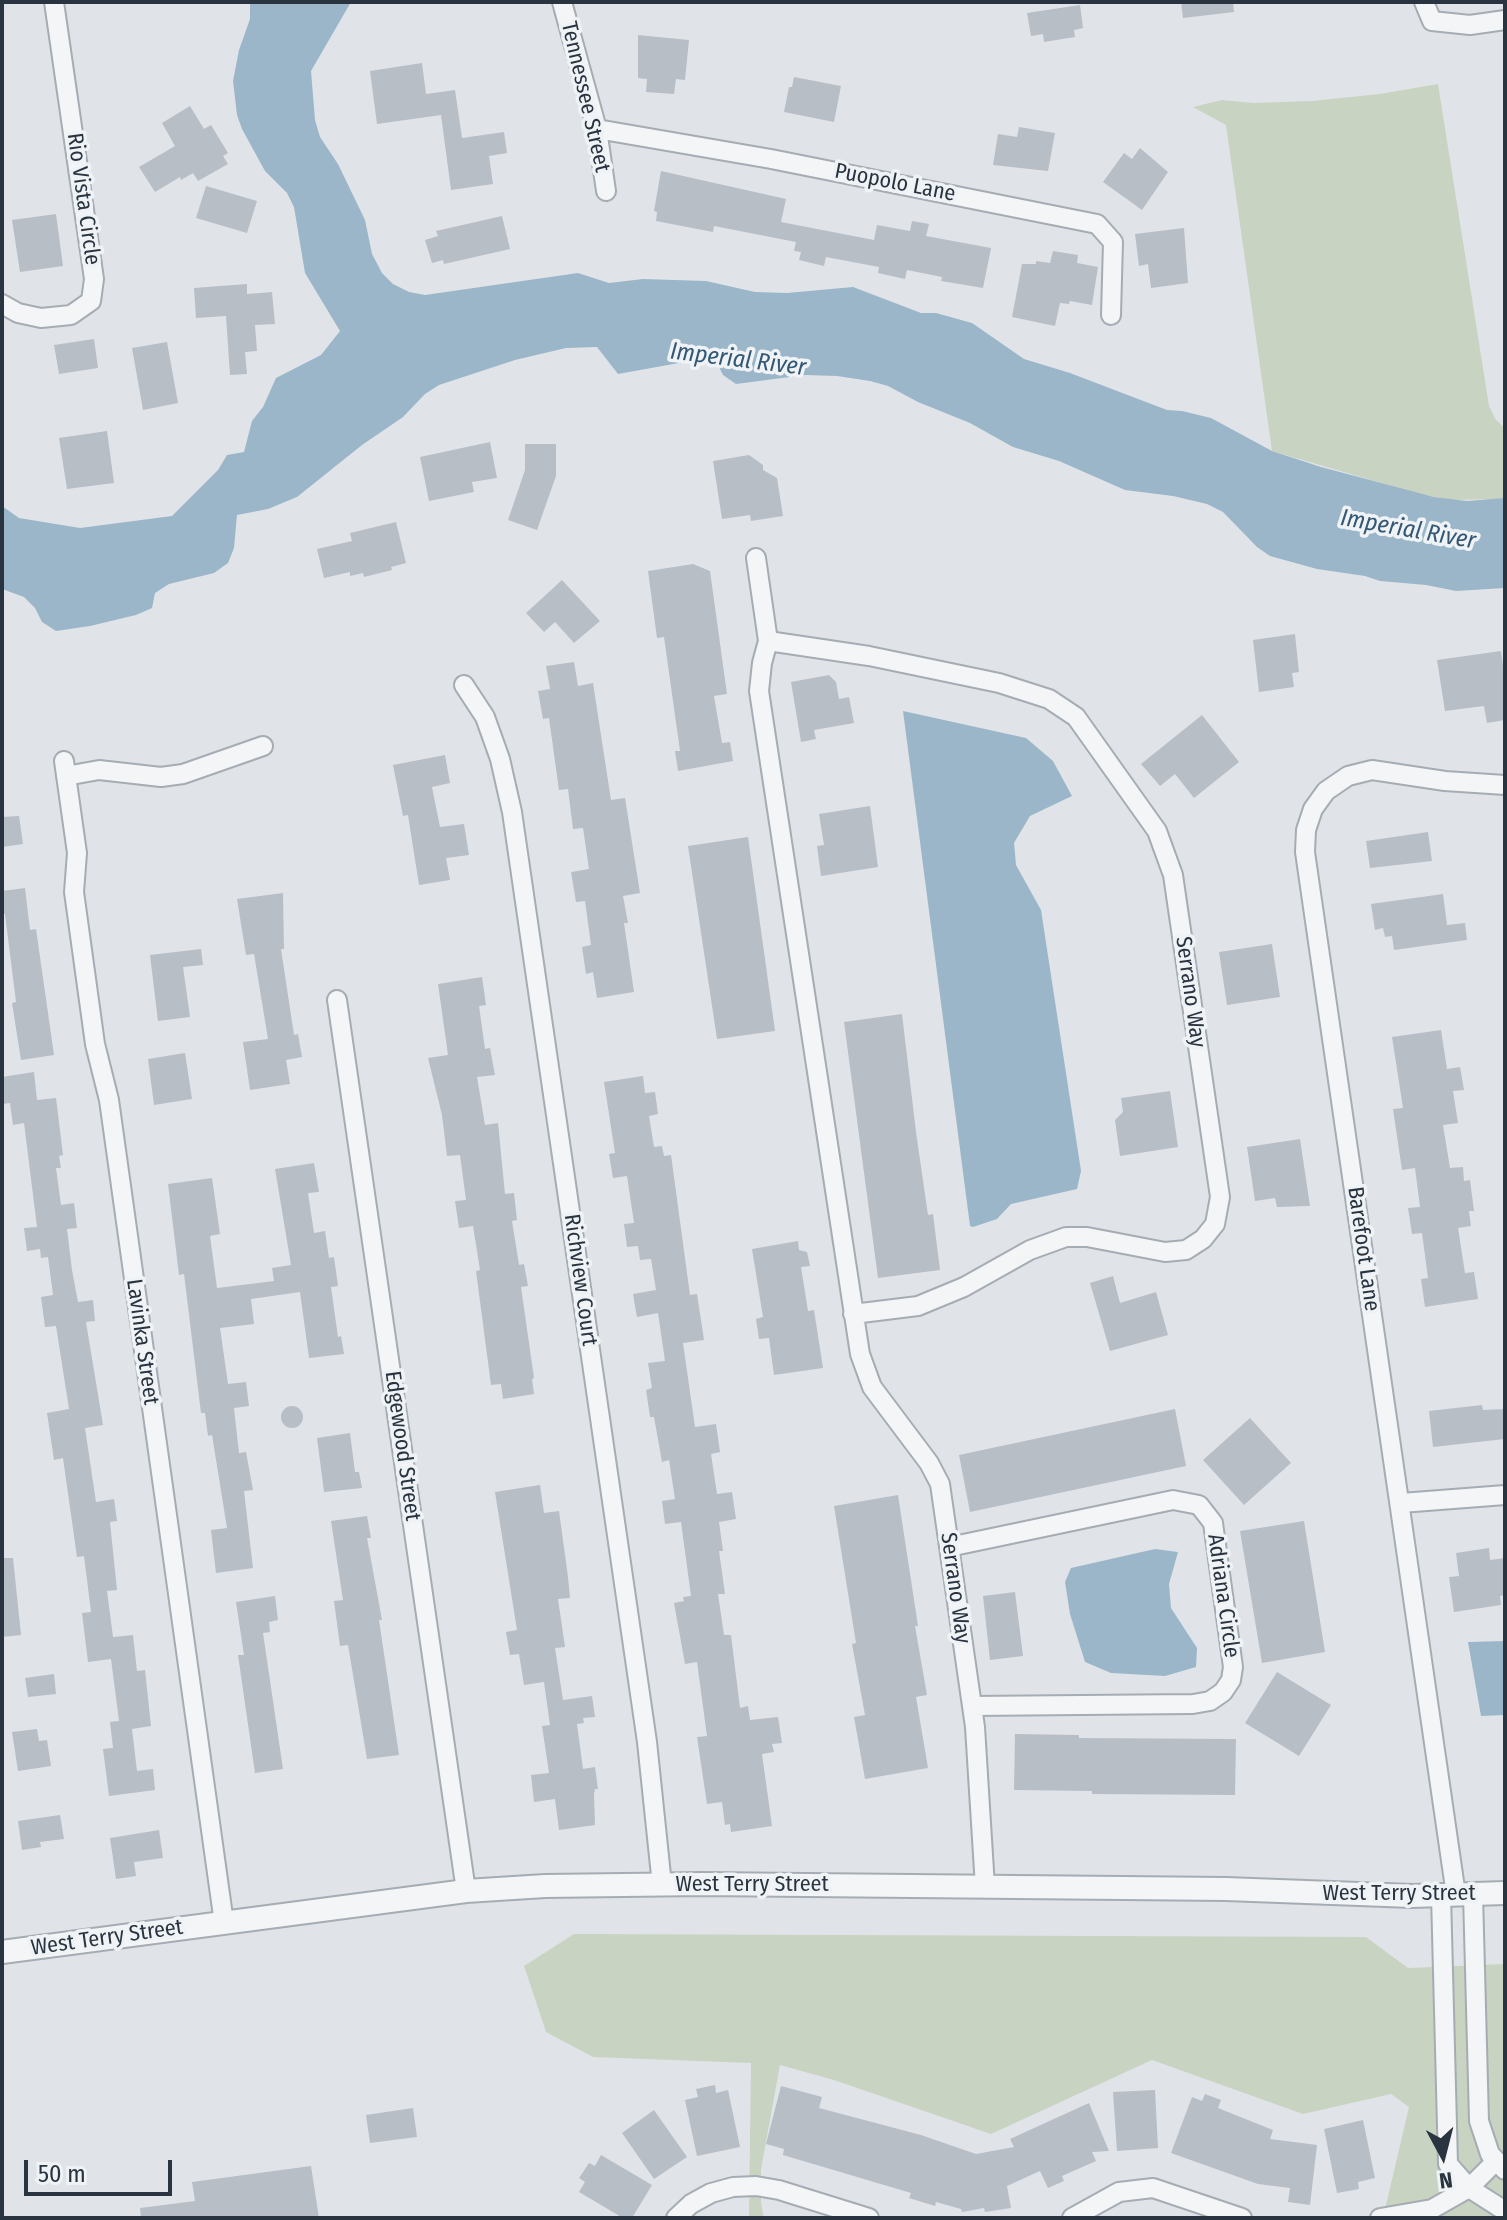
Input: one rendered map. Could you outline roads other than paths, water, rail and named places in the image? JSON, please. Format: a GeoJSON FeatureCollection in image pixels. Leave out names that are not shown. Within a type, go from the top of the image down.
{"type":"FeatureCollection","features":[{"type":"Feature","properties":{"kind":"street","name":"Rio Vista Circle"},"geometry":{"type":"LineString","coordinates":[[2,304],[18,313],[41,318],[71,315],[91,301],[94,279],[54,2]]}},
{"type":"Feature","properties":{"kind":"street","name":"Tennessee Street"},"geometry":{"type":"LineString","coordinates":[[562,2],[597,129],[606,191]]}},
{"type":"Feature","properties":{"kind":"street"},"geometry":{"type":"LineString","coordinates":[[1424,2],[1432,21],[1470,25],[1505,20]]}},
{"type":"Feature","properties":{"kind":"street","name":"Puopolo Lane"},"geometry":{"type":"LineString","coordinates":[[597,129],[771,159],[1097,224],[1113,242],[1111,315]]}},
{"type":"Feature","properties":{"kind":"street","name":"Serrano Way"},"geometry":{"type":"LineString","coordinates":[[756,558],[768,641],[759,691],[853,1314],[860,1354],[872,1387],[929,1463],[940,1484],[972,1706],[985,1887]]}},
{"type":"Feature","properties":{"kind":"street","name":"Serrano Way"},"geometry":{"type":"LineString","coordinates":[[768,641],[869,656],[999,683],[1049,699],[1076,717],[1157,831],[1173,875],[1220,1197],[1215,1224],[1203,1239],[1186,1250],[1165,1252],[1087,1237],[1066,1237],[1030,1250],[964,1287],[918,1306],[853,1314]]}},
{"type":"Feature","properties":{"kind":"street","name":"Richview Court"},"geometry":{"type":"LineString","coordinates":[[464,685],[485,717],[512,812],[647,1742],[662,1885]]}},
{"type":"Feature","properties":{"kind":"street","name":"Lavinka Street"},"geometry":{"type":"LineString","coordinates":[[224,1923],[109,1100],[95,1044],[74,892],[77,853],[65,768],[161,777],[183,774],[263,746]]}},
{"type":"Feature","properties":{"kind":"street","name":"Barefoot Lane"},"geometry":{"type":"LineString","coordinates":[[1457,1895],[1305,852],[1306,830],[1313,809],[1326,791],[1348,776],[1372,770],[1445,781],[1505,785]]}},
{"type":"Feature","properties":{"kind":"street","name":"Edgewood Street"},"geometry":{"type":"LineString","coordinates":[[337,1000],[466,1891]]}},
{"type":"Feature","properties":{"kind":"street"},"geometry":{"type":"LineString","coordinates":[[1401,1503],[1505,1495]]}},
{"type":"Feature","properties":{"kind":"street","name":"Adriana Circle"},"geometry":{"type":"LineString","coordinates":[[949,1547],[1173,1500],[1199,1505],[1213,1523],[1233,1667],[1231,1680],[1223,1692],[1210,1701],[1193,1704],[972,1706]]}},
{"type":"Feature","properties":{"kind":"street","name":"West Terry Street"},"geometry":{"type":"LineString","coordinates":[[2,1949],[466,1891],[545,1886],[1226,1889],[1331,1895],[1505,1893]]}},
{"type":"Feature","properties":{"kind":"street"},"geometry":{"type":"LineString","coordinates":[[1380,2218],[1432,2209],[1501,2165],[1490,2154],[1479,2121],[1457,1895]]}},
{"type":"Feature","properties":{"kind":"street"},"geometry":{"type":"LineString","coordinates":[[1457,1895],[1448,2164],[1469,2188],[1505,2211]]}},
{"type":"Feature","properties":{"kind":"street"},"geometry":{"type":"LineString","coordinates":[[676,2218],[691,2204],[711,2193],[733,2187],[756,2186],[779,2190],[869,2218]]}},
{"type":"Feature","properties":{"kind":"street"},"geometry":{"type":"LineString","coordinates":[[1072,2218],[1119,2192],[1153,2188],[1242,2218]]}},
{"type":"Feature","properties":{"kind":"water","name":"Imperial River"},"geometry":{"type":"Polygon","coordinates":[[[250,2],[351,2],[311,71],[315,120],[320,137],[338,164],[365,220],[372,254],[382,273],[393,284],[409,292],[425,295],[578,273],[609,283],[643,279],[706,281],[755,292],[787,293],[853,287],[921,313],[936,313],[972,323],[1024,359],[1167,410],[1211,418],[1272,451],[1321,467],[1434,497],[1467,501],[1505,498],[1505,588],[1456,591],[1380,581],[1270,556],[1223,512],[1207,504],[1125,490],[1059,461],[1013,447],[970,423],[870,381],[805,375],[736,384],[723,375],[716,361],[701,359],[618,374],[597,347],[566,348],[515,360],[439,385],[425,394],[403,417],[297,497],[268,509],[237,515],[234,548],[228,563],[214,573],[169,584],[155,593],[152,608],[136,615],[56,631],[42,622],[35,608],[24,597],[2,589],[2,506],[19,518],[80,528],[172,516],[218,470],[227,455],[244,452],[252,421],[263,407],[276,378],[321,355],[340,331],[305,273],[294,207],[287,193],[265,171],[237,115],[233,81],[239,50],[250,19],[250,2]]]}},
{"type":"Feature","properties":{"kind":"water"},"geometry":{"type":"Polygon","coordinates":[[[903,711],[1026,738],[1053,761],[1072,796],[1030,816],[1014,843],[1016,865],[1041,910],[1081,1171],[1077,1189],[1011,1204],[997,1219],[973,1227],[970,1226],[903,711]]]}},
{"type":"Feature","properties":{"kind":"water"},"geometry":{"type":"Polygon","coordinates":[[[1155,1549],[1178,1552],[1169,1584],[1171,1608],[1197,1648],[1196,1667],[1165,1676],[1111,1673],[1085,1662],[1070,1614],[1065,1582],[1071,1568],[1155,1549]]]}},
{"type":"Feature","properties":{"kind":"water"},"geometry":{"type":"Polygon","coordinates":[[[1505,1641],[1505,1715],[1481,1716],[1468,1642],[1505,1641]]]}}]}
